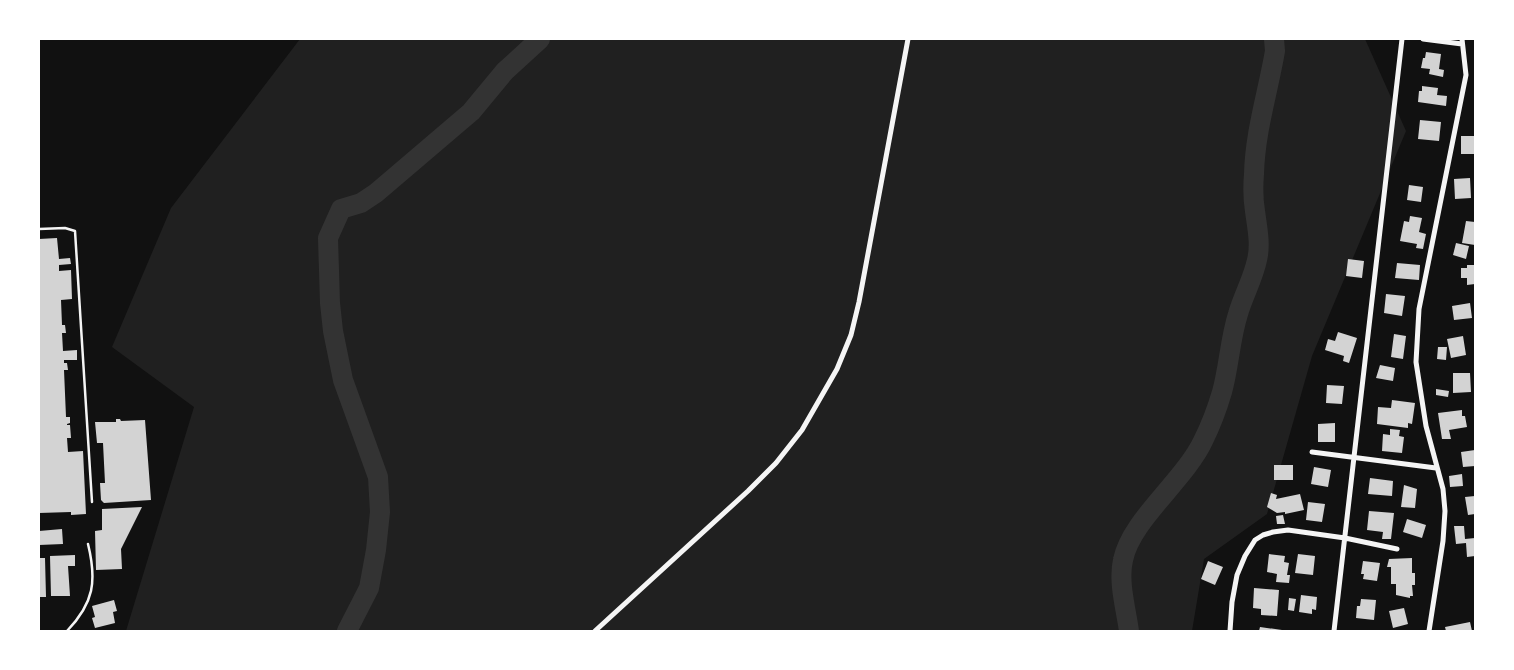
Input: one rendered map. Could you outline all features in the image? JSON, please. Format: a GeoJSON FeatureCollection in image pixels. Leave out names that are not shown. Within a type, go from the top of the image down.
{"type":"FeatureCollection","features":[{"type":"Feature","properties":{"kind":"street"},"geometry":{"type":"LineString","coordinates":[[595,631],[776,463],[802,430],[837,369],[851,335],[859,302],[908,39]]}},
{"type":"Feature","properties":{"kind":"street"},"geometry":{"type":"LineString","coordinates":[[1334,631],[1402,39]]}},
{"type":"Feature","properties":{"kind":"street"},"geometry":{"type":"LineString","coordinates":[[1423,39],[1462,41],[1466,75],[1418,309],[1416,362],[1426,426],[1443,489],[1445,511],[1444,531],[1429,631]]}},
{"type":"Feature","properties":{"kind":"street"},"geometry":{"type":"LineString","coordinates":[[1312,452],[1436,468]]}},
{"type":"Feature","properties":{"kind":"street"},"geometry":{"type":"LineString","coordinates":[[1230,631],[1232,602],[1237,575],[1245,556],[1255,540],[1273,532],[1288,530],[1345,538],[1397,549]]}},
{"type":"Feature","properties":{"kind":"lane"},"geometry":{"type":"LineString","coordinates":[[39,229],[66,228],[75,231],[92,502]]}},
{"type":"Feature","properties":{"kind":"lane"},"geometry":{"type":"LineString","coordinates":[[67,631],[82,614],[93,584],[93,566],[88,544]]}},
{"type":"Feature","properties":{"kind":"shaded area"},"geometry":{"type":"Polygon","coordinates":[[[300,39],[1365,39],[1406,131],[1312,356],[1267,514],[1204,559],[1192,631],[126,631],[194,407],[112,347],[171,208],[300,39]]]}},
{"type":"Feature","properties":{"kind":"building"},"geometry":{"type":"Polygon","coordinates":[[[1426,52],[1441,54],[1439,69],[1444,70],[1443,77],[1429,74],[1430,69],[1421,68],[1426,52]]]}},
{"type":"Feature","properties":{"kind":"building"},"geometry":{"type":"Polygon","coordinates":[[[1422,86],[1438,88],[1437,95],[1447,96],[1446,106],[1418,102],[1419,91],[1422,91],[1422,86]]]}},
{"type":"Feature","properties":{"kind":"building"},"geometry":{"type":"Polygon","coordinates":[[[1420,120],[1441,122],[1439,141],[1418,139],[1420,120]]]}},
{"type":"Feature","properties":{"kind":"building"},"geometry":{"type":"Polygon","coordinates":[[[1461,136],[1475,136],[1475,154],[1461,154],[1461,136]]]}},
{"type":"Feature","properties":{"kind":"building"},"geometry":{"type":"Polygon","coordinates":[[[1470,178],[1471,198],[1455,199],[1454,179],[1470,178]]]}},
{"type":"Feature","properties":{"kind":"building"},"geometry":{"type":"Polygon","coordinates":[[[1409,185],[1423,187],[1421,202],[1407,200],[1409,185]]]}},
{"type":"Feature","properties":{"kind":"building"},"geometry":{"type":"Polygon","coordinates":[[[1410,216],[1422,218],[1419,232],[1426,234],[1423,249],[1416,248],[1417,244],[1400,241],[1404,221],[1409,222],[1410,216]]]}},
{"type":"Feature","properties":{"kind":"building"},"geometry":{"type":"Polygon","coordinates":[[[1466,221],[1475,222],[1475,245],[1462,243],[1466,221]]]}},
{"type":"Feature","properties":{"kind":"building"},"geometry":{"type":"Polygon","coordinates":[[[57,238],[59,259],[70,258],[71,264],[59,265],[59,271],[71,270],[72,299],[61,300],[62,325],[65,325],[66,333],[62,333],[63,351],[77,350],[77,360],[64,360],[64,363],[67,363],[68,370],[64,370],[66,417],[70,417],[70,423],[67,425],[70,425],[71,438],[67,438],[68,452],[83,451],[86,514],[71,515],[71,512],[39,513],[39,239],[57,238]]]}},
{"type":"Feature","properties":{"kind":"building"},"geometry":{"type":"Polygon","coordinates":[[[1456,243],[1469,246],[1466,259],[1453,255],[1456,243]]]}},
{"type":"Feature","properties":{"kind":"building"},"geometry":{"type":"Polygon","coordinates":[[[1348,259],[1364,261],[1362,278],[1346,276],[1348,259]]]}},
{"type":"Feature","properties":{"kind":"building"},"geometry":{"type":"Polygon","coordinates":[[[1397,263],[1420,265],[1419,280],[1395,278],[1397,263]]]}},
{"type":"Feature","properties":{"kind":"building"},"geometry":{"type":"Polygon","coordinates":[[[1467,265],[1475,265],[1475,284],[1467,285],[1467,278],[1461,278],[1461,268],[1467,268],[1467,265]]]}},
{"type":"Feature","properties":{"kind":"building"},"geometry":{"type":"Polygon","coordinates":[[[1386,294],[1405,296],[1402,316],[1384,313],[1386,294]]]}},
{"type":"Feature","properties":{"kind":"building"},"geometry":{"type":"Polygon","coordinates":[[[1470,303],[1472,318],[1454,320],[1452,306],[1470,303]]]}},
{"type":"Feature","properties":{"kind":"building"},"geometry":{"type":"Polygon","coordinates":[[[1338,332],[1357,338],[1349,363],[1343,361],[1344,356],[1325,350],[1328,339],[1335,341],[1338,332]]]}},
{"type":"Feature","properties":{"kind":"building"},"geometry":{"type":"Polygon","coordinates":[[[1394,334],[1406,336],[1403,359],[1391,357],[1394,334]]]}},
{"type":"Feature","properties":{"kind":"building"},"geometry":{"type":"Polygon","coordinates":[[[1463,336],[1466,355],[1451,358],[1447,339],[1463,336]]]}},
{"type":"Feature","properties":{"kind":"building"},"geometry":{"type":"Polygon","coordinates":[[[1438,347],[1447,347],[1446,360],[1437,359],[1438,347]]]}},
{"type":"Feature","properties":{"kind":"building"},"geometry":{"type":"Polygon","coordinates":[[[1380,365],[1395,368],[1393,381],[1376,378],[1380,365]]]}},
{"type":"Feature","properties":{"kind":"building"},"geometry":{"type":"Polygon","coordinates":[[[1453,373],[1470,373],[1471,392],[1453,393],[1453,373]]]}},
{"type":"Feature","properties":{"kind":"building"},"geometry":{"type":"Polygon","coordinates":[[[1327,385],[1344,386],[1342,404],[1326,403],[1327,385]]]}},
{"type":"Feature","properties":{"kind":"building"},"geometry":{"type":"Polygon","coordinates":[[[1436,389],[1449,391],[1448,397],[1436,395],[1436,389]]]}},
{"type":"Feature","properties":{"kind":"building"},"geometry":{"type":"Polygon","coordinates":[[[1392,400],[1415,403],[1412,424],[1408,423],[1408,428],[1377,424],[1378,407],[1391,408],[1392,400]]]}},
{"type":"Feature","properties":{"kind":"building"},"geometry":{"type":"Polygon","coordinates":[[[1462,410],[1462,416],[1465,416],[1467,427],[1449,430],[1451,439],[1442,439],[1438,413],[1462,410]]]}},
{"type":"Feature","properties":{"kind":"building"},"geometry":{"type":"Polygon","coordinates":[[[116,419],[121,421],[145,420],[151,500],[104,503],[101,500],[100,483],[105,483],[103,443],[97,443],[95,422],[116,422],[116,419]]]}},
{"type":"Feature","properties":{"kind":"building"},"geometry":{"type":"Polygon","coordinates":[[[1335,423],[1335,442],[1318,442],[1318,424],[1335,423]]]}},
{"type":"Feature","properties":{"kind":"building"},"geometry":{"type":"Polygon","coordinates":[[[1390,429],[1400,430],[1399,436],[1404,437],[1402,453],[1382,451],[1383,434],[1390,435],[1390,429]]]}},
{"type":"Feature","properties":{"kind":"building"},"geometry":{"type":"Polygon","coordinates":[[[1475,450],[1475,466],[1463,467],[1461,452],[1475,450]]]}},
{"type":"Feature","properties":{"kind":"building"},"geometry":{"type":"Polygon","coordinates":[[[1274,465],[1293,465],[1293,480],[1274,480],[1274,465]]]}},
{"type":"Feature","properties":{"kind":"building"},"geometry":{"type":"Polygon","coordinates":[[[1314,467],[1331,470],[1328,487],[1311,484],[1314,467]]]}},
{"type":"Feature","properties":{"kind":"building"},"geometry":{"type":"Polygon","coordinates":[[[1462,474],[1463,486],[1450,487],[1449,476],[1462,474]]]}},
{"type":"Feature","properties":{"kind":"building"},"geometry":{"type":"Polygon","coordinates":[[[1370,478],[1393,481],[1392,496],[1368,494],[1370,478]]]}},
{"type":"Feature","properties":{"kind":"building"},"geometry":{"type":"Polygon","coordinates":[[[1404,485],[1417,489],[1415,508],[1401,507],[1404,485]]]}},
{"type":"Feature","properties":{"kind":"building"},"geometry":{"type":"Polygon","coordinates":[[[1271,493],[1277,495],[1276,499],[1300,494],[1304,510],[1285,514],[1285,512],[1277,513],[1267,507],[1271,493]]]}},
{"type":"Feature","properties":{"kind":"building"},"geometry":{"type":"Polygon","coordinates":[[[1475,496],[1475,514],[1468,515],[1465,497],[1475,496]]]}},
{"type":"Feature","properties":{"kind":"building"},"geometry":{"type":"Polygon","coordinates":[[[1308,502],[1325,504],[1322,522],[1306,520],[1308,502]]]}},
{"type":"Feature","properties":{"kind":"building"},"geometry":{"type":"Polygon","coordinates":[[[142,507],[121,549],[122,569],[96,570],[95,531],[102,530],[102,509],[142,507]]]}},
{"type":"Feature","properties":{"kind":"building"},"geometry":{"type":"Polygon","coordinates":[[[1369,511],[1394,513],[1391,539],[1382,539],[1383,532],[1367,530],[1369,511]]]}},
{"type":"Feature","properties":{"kind":"building"},"geometry":{"type":"Polygon","coordinates":[[[1283,515],[1285,524],[1277,524],[1276,516],[1283,515]]]}},
{"type":"Feature","properties":{"kind":"building"},"geometry":{"type":"Polygon","coordinates":[[[1407,519],[1426,525],[1422,538],[1403,532],[1407,519]]]}},
{"type":"Feature","properties":{"kind":"building"},"geometry":{"type":"Polygon","coordinates":[[[1454,526],[1464,526],[1465,539],[1475,538],[1475,556],[1467,557],[1466,543],[1456,544],[1454,526]]]}},
{"type":"Feature","properties":{"kind":"building"},"geometry":{"type":"Polygon","coordinates":[[[62,529],[63,544],[39,545],[39,531],[62,529]]]}},
{"type":"Feature","properties":{"kind":"building"},"geometry":{"type":"Polygon","coordinates":[[[1269,554],[1285,556],[1284,562],[1289,563],[1287,575],[1290,575],[1289,583],[1276,582],[1277,574],[1267,572],[1269,554]]]}},
{"type":"Feature","properties":{"kind":"building"},"geometry":{"type":"Polygon","coordinates":[[[1298,554],[1315,556],[1313,575],[1295,573],[1298,554]]]}},
{"type":"Feature","properties":{"kind":"building"},"geometry":{"type":"Polygon","coordinates":[[[75,555],[75,566],[68,566],[70,596],[51,596],[50,556],[75,555]]]}},
{"type":"Feature","properties":{"kind":"building"},"geometry":{"type":"Polygon","coordinates":[[[39,558],[45,558],[46,597],[39,597],[39,558]]]}},
{"type":"Feature","properties":{"kind":"building"},"geometry":{"type":"Polygon","coordinates":[[[1412,558],[1412,573],[1415,573],[1415,585],[1412,585],[1413,596],[1410,596],[1410,598],[1396,595],[1396,584],[1391,584],[1391,567],[1387,567],[1389,559],[1412,558]]]}},
{"type":"Feature","properties":{"kind":"building"},"geometry":{"type":"Polygon","coordinates":[[[1208,561],[1223,567],[1215,585],[1201,579],[1208,561]]]}},
{"type":"Feature","properties":{"kind":"building"},"geometry":{"type":"Polygon","coordinates":[[[1363,561],[1380,563],[1377,581],[1363,579],[1364,574],[1361,574],[1363,561]]]}},
{"type":"Feature","properties":{"kind":"building"},"geometry":{"type":"Polygon","coordinates":[[[1254,588],[1279,590],[1277,616],[1261,615],[1261,609],[1253,608],[1254,588]]]}},
{"type":"Feature","properties":{"kind":"building"},"geometry":{"type":"Polygon","coordinates":[[[1301,595],[1317,597],[1316,610],[1312,609],[1312,614],[1299,612],[1301,595]]]}},
{"type":"Feature","properties":{"kind":"building"},"geometry":{"type":"Polygon","coordinates":[[[1289,598],[1296,599],[1294,611],[1288,610],[1289,598]]]}},
{"type":"Feature","properties":{"kind":"building"},"geometry":{"type":"Polygon","coordinates":[[[1361,599],[1376,600],[1374,620],[1356,618],[1357,606],[1360,606],[1361,599]]]}},
{"type":"Feature","properties":{"kind":"building"},"geometry":{"type":"Polygon","coordinates":[[[114,600],[117,611],[113,612],[115,623],[95,628],[92,618],[95,617],[92,606],[114,600]]]}},
{"type":"Feature","properties":{"kind":"building"},"geometry":{"type":"Polygon","coordinates":[[[1404,608],[1408,624],[1393,628],[1389,611],[1404,608]]]}},
{"type":"Feature","properties":{"kind":"building"},"geometry":{"type":"Polygon","coordinates":[[[1470,622],[1472,631],[1446,631],[1445,627],[1470,622]]]}},
{"type":"Feature","properties":{"kind":"building"},"geometry":{"type":"Polygon","coordinates":[[[1260,627],[1282,630],[1259,631],[1260,627]]]}},
{"type":"Feature","properties":{"kind":"waterway"},"geometry":{"type":"LineString","coordinates":[[347,631],[369,588],[380,512],[378,477],[343,380],[333,331],[328,238],[341,209],[361,203],[376,193],[471,112],[505,71],[540,39]]}},
{"type":"Feature","properties":{"kind":"waterway"},"geometry":{"type":"LineString","coordinates":[[1129,631],[1121,577],[1123,560],[1128,545],[1147,515],[1184,471],[1209,429],[1222,392],[1238,314],[1257,260],[1259,242],[1253,192],[1255,158],[1259,127],[1275,51],[1274,39]]}}]}
